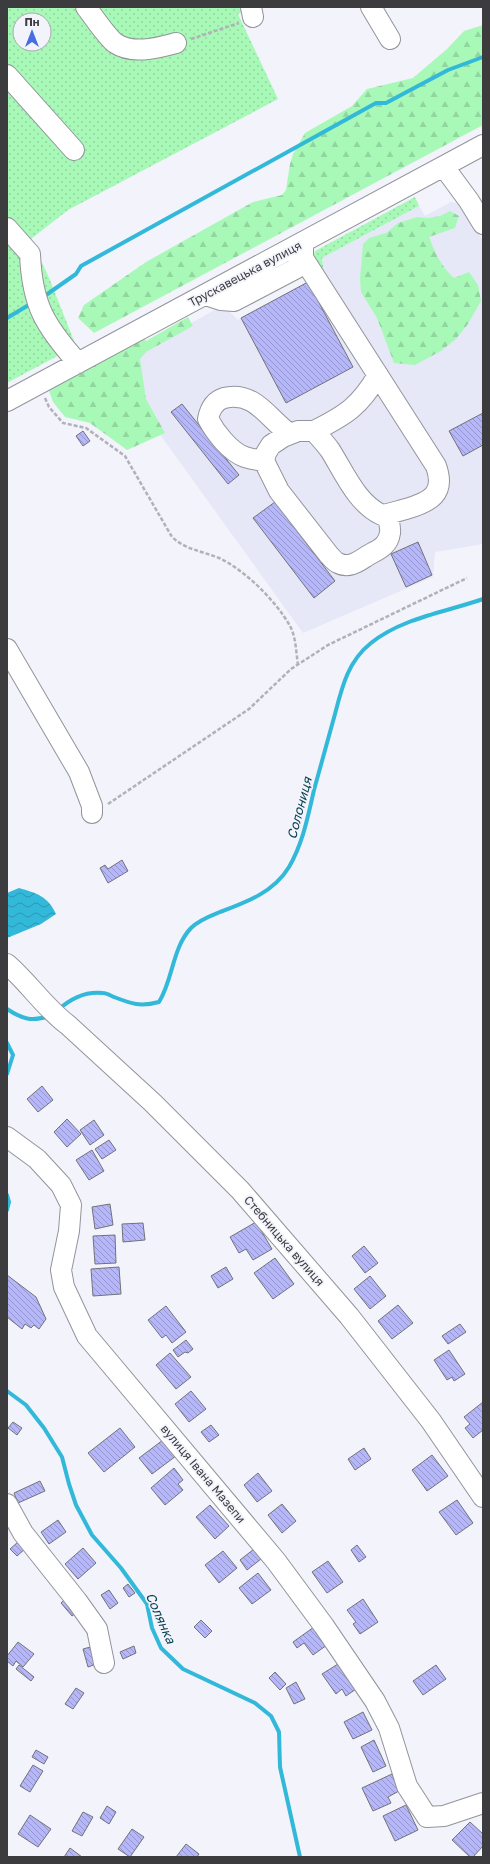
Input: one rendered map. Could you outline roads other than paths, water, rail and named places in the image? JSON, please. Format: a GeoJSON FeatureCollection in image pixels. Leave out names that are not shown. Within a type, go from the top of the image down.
{"type":"FeatureCollection","features":[{"type":"Feature","properties":{"kind":"street"},"geometry":{"type":"LineString","coordinates":[[86,7],[114,43],[145,50],[176,43]]}},
{"type":"Feature","properties":{"kind":"street"},"geometry":{"type":"LineString","coordinates":[[371,7],[390,39]]}},
{"type":"Feature","properties":{"kind":"street"},"geometry":{"type":"LineString","coordinates":[[7,75],[74,150]]}},
{"type":"Feature","properties":{"kind":"street","name":"Трускавецька вулиця"},"geometry":{"type":"LineString","coordinates":[[7,401],[206,295],[303,250],[483,145]]}},
{"type":"Feature","properties":{"kind":"street"},"geometry":{"type":"LineString","coordinates":[[444,167],[476,199],[483,224]]}},
{"type":"Feature","properties":{"kind":"street"},"geometry":{"type":"LineString","coordinates":[[7,228],[30,254],[31,279],[35,297],[55,337],[78,363]]}},
{"type":"Feature","properties":{"kind":"street"},"geometry":{"type":"LineString","coordinates":[[303,250],[378,376],[436,466],[439,474],[439,484],[436,492],[429,501],[388,515],[382,516],[373,512],[364,503],[328,448],[314,431]]}},
{"type":"Feature","properties":{"kind":"street"},"geometry":{"type":"LineString","coordinates":[[378,376],[367,394],[356,406],[337,419],[314,431],[298,431],[271,445],[266,453],[264,461],[280,491],[329,556],[339,564],[350,565],[359,562],[366,556],[380,550],[386,543],[390,532],[388,515]]}},
{"type":"Feature","properties":{"kind":"street"},"geometry":{"type":"LineString","coordinates":[[264,461],[244,457],[232,448],[214,430],[208,419],[209,410],[219,400],[240,397],[254,402],[290,434]]}},
{"type":"Feature","properties":{"kind":"street"},"geometry":{"type":"LineString","coordinates":[[7,649],[79,772],[92,810]]}},
{"type":"Feature","properties":{"kind":"street","name":"Стебницька вулиця"},"geometry":{"type":"LineString","coordinates":[[7,964],[29,985],[53,1014],[68,1025],[153,1103],[240,1190],[349,1316],[430,1421],[483,1496]]}},
{"type":"Feature","properties":{"kind":"street","name":"вулиця Івана Мазепи"},"geometry":{"type":"LineString","coordinates":[[7,1137],[37,1159],[61,1185],[71,1205],[69,1231],[61,1270],[64,1287],[87,1336],[276,1561],[324,1626],[375,1700],[390,1728],[407,1786],[427,1817],[444,1816],[479,1809]]}},
{"type":"Feature","properties":{"kind":"street"},"geometry":{"type":"LineString","coordinates":[[7,1504],[24,1533],[93,1624],[101,1642],[104,1663]]}},
{"type":"Feature","properties":{"kind":"water"},"geometry":{"type":"Polygon","coordinates":[[[19,888],[41,896],[49,903],[56,914],[41,924],[7,938],[7,893],[19,888]]]}},
{"type":"Feature","properties":{"kind":"waterway"},"geometry":{"type":"LineString","coordinates":[[46,295],[76,274],[81,266],[376,103],[386,103],[448,70],[483,57]]}},
{"type":"Feature","properties":{"kind":"waterway"},"geometry":{"type":"LineString","coordinates":[[7,318],[32,303]]}},
{"type":"Feature","properties":{"kind":"waterway","name":"Солониця"},"geometry":{"type":"LineString","coordinates":[[58,1010],[68,1002],[90,993],[106,993],[113,997],[136,1004],[159,1002],[164,993],[176,954],[191,928],[205,918],[250,900],[268,890],[283,876],[289,867],[298,848],[304,829],[343,684],[351,666],[363,650],[383,634],[396,627],[425,616],[483,599]]}},
{"type":"Feature","properties":{"kind":"waterway","name":"Солониця"},"geometry":{"type":"LineString","coordinates":[[7,1009],[22,1017],[32,1019],[49,1016]]}},
{"type":"Feature","properties":{"kind":"waterway","name":"Солониця"},"geometry":{"type":"LineString","coordinates":[[7,1043],[13,1055],[7,1074]]}},
{"type":"Feature","properties":{"kind":"waterway","name":"Солянка"},"geometry":{"type":"LineString","coordinates":[[7,1195],[9,1202],[7,1210]]}},
{"type":"Feature","properties":{"kind":"waterway","name":"Солянка"},"geometry":{"type":"LineString","coordinates":[[7,1391],[26,1405],[44,1428],[62,1457],[76,1505],[92,1535],[121,1568],[147,1604],[152,1628],[161,1648],[183,1669],[255,1703],[271,1716],[279,1732],[280,1767],[300,1857]]}}]}
